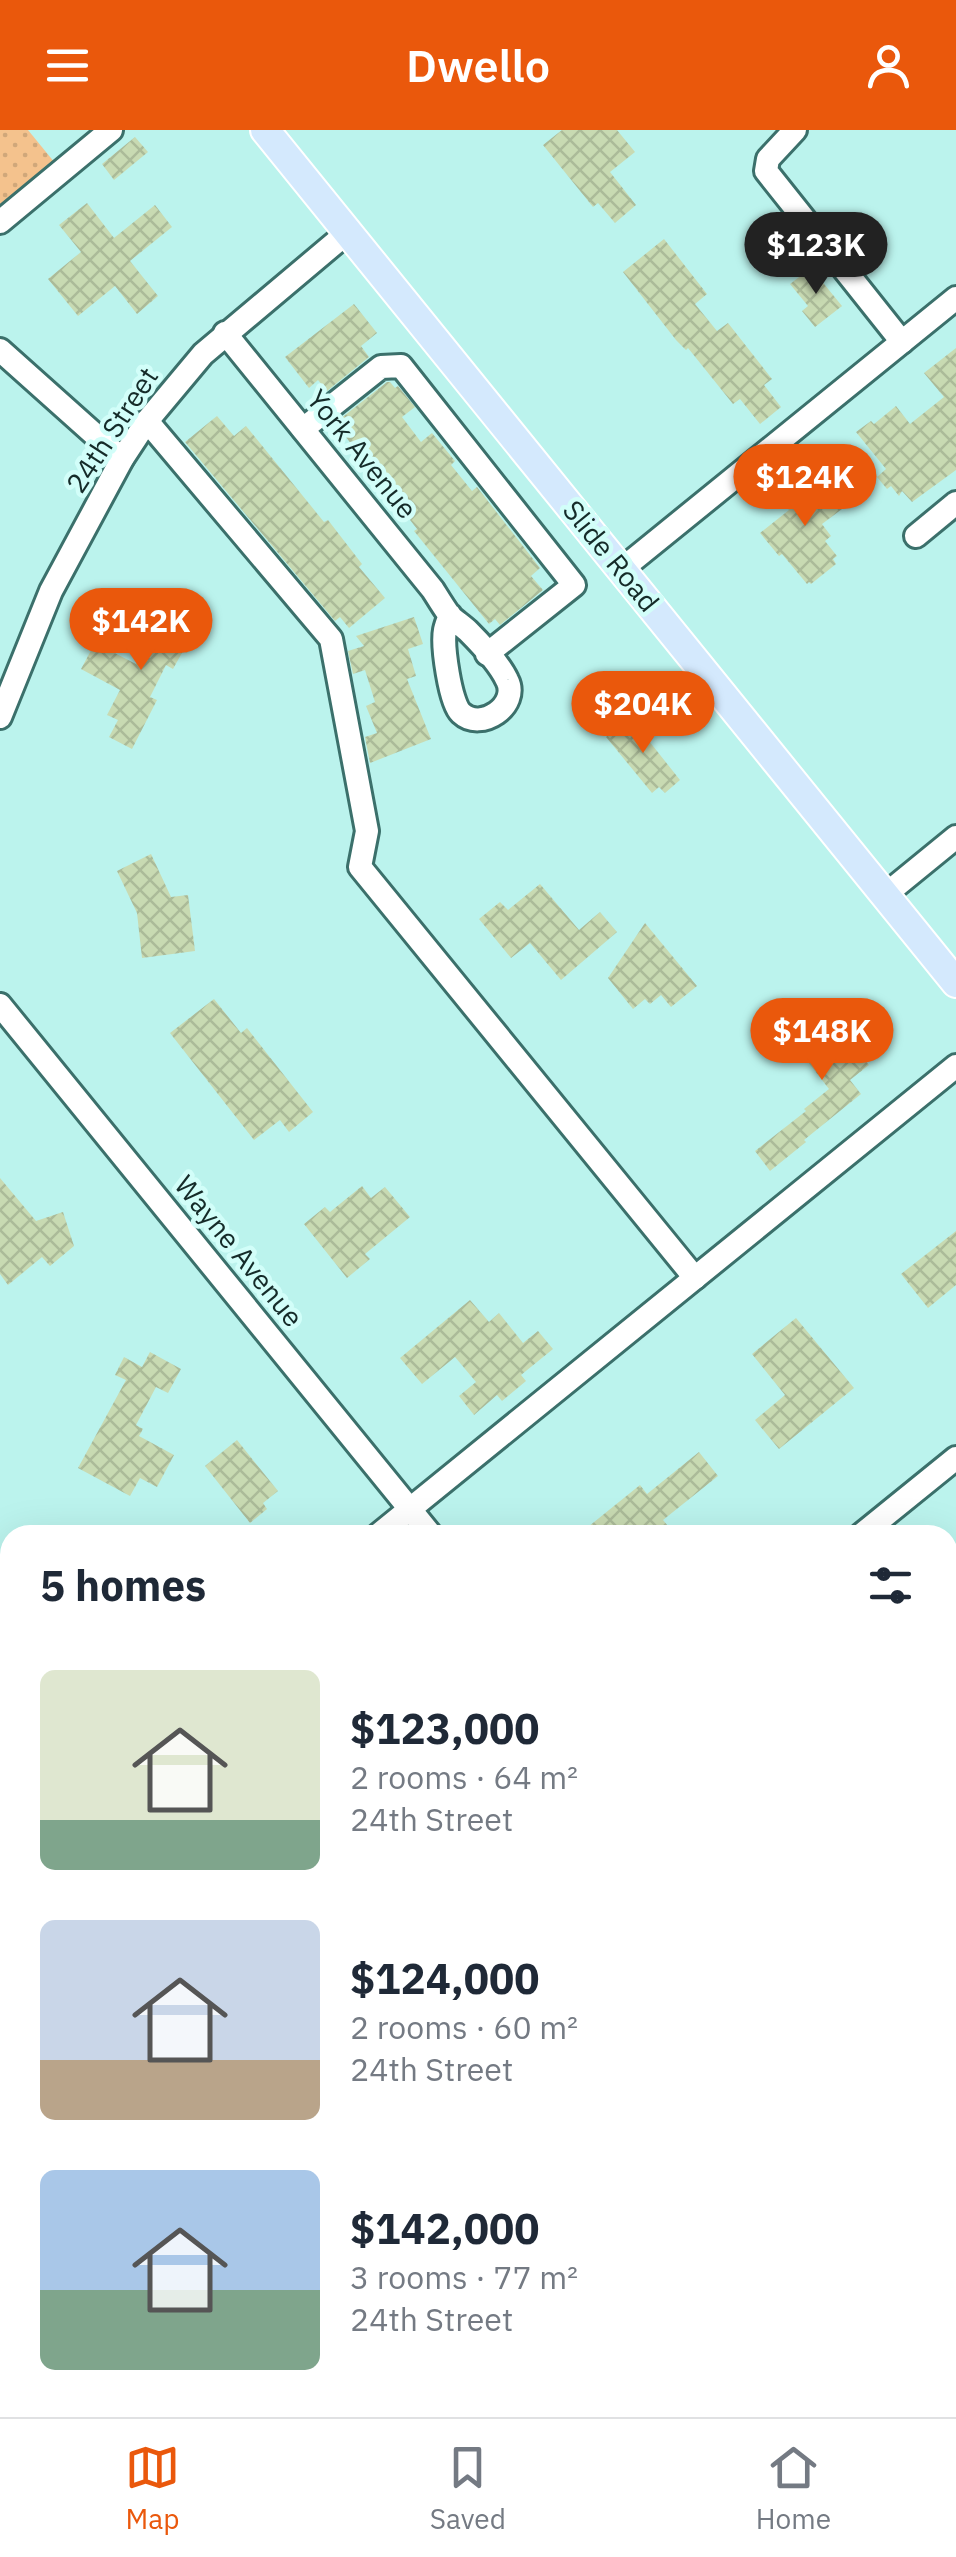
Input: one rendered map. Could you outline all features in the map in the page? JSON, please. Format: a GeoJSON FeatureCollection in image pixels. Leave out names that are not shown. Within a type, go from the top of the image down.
{"type":"FeatureCollection","features":[{"type":"Feature","properties":{"kind":"main road","name":"Slide Road"},"geometry":{"type":"LineString","coordinates":[[265,130],[956,983]]}},
{"type":"Feature","properties":{"kind":"street"},"geometry":{"type":"LineString","coordinates":[[0,222],[111,130]]}},
{"type":"Feature","properties":{"kind":"street"},"geometry":{"type":"LineString","coordinates":[[795,130],[768,159],[766,171],[902,342]]}},
{"type":"Feature","properties":{"kind":"street","name":"24th Street"},"geometry":{"type":"LineString","coordinates":[[0,717],[51,591],[122,459],[147,421],[225,333],[348,232]]}},
{"type":"Feature","properties":{"kind":"street"},"geometry":{"type":"LineString","coordinates":[[622,569],[956,298]]}},
{"type":"Feature","properties":{"kind":"street","name":"York Avenue"},"geometry":{"type":"LineString","coordinates":[[225,333],[450,615],[470,632],[507,679],[509,700],[486,719],[477,720],[461,713],[452,694],[444,633],[450,615]]}},
{"type":"Feature","properties":{"kind":"street"},"geometry":{"type":"LineString","coordinates":[[0,350],[122,459]]}},
{"type":"Feature","properties":{"kind":"street"},"geometry":{"type":"LineString","coordinates":[[303,429],[381,367],[401,366],[574,585],[488,654]]}},
{"type":"Feature","properties":{"kind":"street"},"geometry":{"type":"LineString","coordinates":[[147,421],[332,639],[367,831],[360,868],[695,1278]]}},
{"type":"Feature","properties":{"kind":"street"},"geometry":{"type":"LineString","coordinates":[[916,536],[956,503]]}},
{"type":"Feature","properties":{"kind":"street"},"geometry":{"type":"LineString","coordinates":[[885,894],[956,837]]}},
{"type":"Feature","properties":{"kind":"street","name":"Wayne Avenue"},"geometry":{"type":"LineString","coordinates":[[0,1005],[423,1525]]}},
{"type":"Feature","properties":{"kind":"street"},"geometry":{"type":"LineString","coordinates":[[390,1525],[956,1066]]}},
{"type":"Feature","properties":{"kind":"street"},"geometry":{"type":"LineString","coordinates":[[873,1525],[956,1458]]}},
{"type":"Feature","properties":{"kind":"shaded area"},"geometry":{"type":"Polygon","coordinates":[[[0,130],[28,130],[55,163],[0,208],[0,130]]]}},
{"type":"Feature","properties":{"kind":"building"},"geometry":{"type":"Polygon","coordinates":[[[562,130],[617,130],[635,152],[610,172],[636,205],[615,223],[598,203],[593,207],[543,145],[562,130]]]}},
{"type":"Feature","properties":{"kind":"building"},"geometry":{"type":"Polygon","coordinates":[[[135,137],[148,152],[114,180],[102,164],[135,137]]]}},
{"type":"Feature","properties":{"kind":"building"},"geometry":{"type":"Polygon","coordinates":[[[87,203],[114,238],[155,205],[172,227],[130,261],[158,296],[137,314],[115,286],[78,316],[48,279],[81,252],[59,225],[87,203]]]}},
{"type":"Feature","properties":{"kind":"building"},"geometry":{"type":"Polygon","coordinates":[[[664,239],[707,294],[695,304],[717,331],[728,323],[772,379],[764,385],[781,407],[760,424],[740,399],[733,404],[623,272],[664,239]]]}},
{"type":"Feature","properties":{"kind":"building"},"geometry":{"type":"Polygon","coordinates":[[[811,268],[842,306],[815,327],[802,311],[808,306],[790,284],[811,268]]]}},
{"type":"Feature","properties":{"kind":"building"},"geometry":{"type":"Polygon","coordinates":[[[354,304],[377,333],[361,346],[369,357],[327,391],[318,380],[309,388],[285,357],[354,304]]]}},
{"type":"Feature","properties":{"kind":"building"},"geometry":{"type":"Polygon","coordinates":[[[956,348],[956,470],[912,502],[902,491],[899,496],[891,486],[887,489],[877,477],[886,469],[856,432],[871,421],[874,424],[896,406],[910,424],[944,397],[924,373],[956,348]]]}},
{"type":"Feature","properties":{"kind":"building"},"geometry":{"type":"Polygon","coordinates":[[[387,382],[398,386],[415,407],[402,417],[421,442],[432,433],[455,461],[451,465],[472,491],[477,487],[540,568],[531,576],[543,590],[500,625],[495,619],[489,624],[335,423],[387,382]]]}},
{"type":"Feature","properties":{"kind":"building"},"geometry":{"type":"Polygon","coordinates":[[[217,416],[234,436],[246,426],[324,522],[328,520],[385,598],[349,628],[340,617],[335,621],[185,442],[217,416]]]}},
{"type":"Feature","properties":{"kind":"building"},"geometry":{"type":"Polygon","coordinates":[[[813,474],[842,509],[822,524],[831,536],[825,541],[837,556],[833,559],[836,564],[807,584],[760,533],[789,510],[779,497],[813,474]]]}},
{"type":"Feature","properties":{"kind":"building"},"geometry":{"type":"Polygon","coordinates":[[[165,608],[201,626],[187,653],[183,651],[173,669],[166,665],[150,697],[157,700],[132,749],[109,737],[118,720],[107,715],[120,690],[81,669],[95,643],[136,664],[165,608]]]}},
{"type":"Feature","properties":{"kind":"building"},"geometry":{"type":"Polygon","coordinates":[[[414,617],[423,644],[408,649],[416,676],[407,679],[431,739],[370,763],[365,737],[377,733],[366,706],[375,702],[365,670],[353,674],[348,651],[364,646],[356,636],[414,617]]]}},
{"type":"Feature","properties":{"kind":"building"},"geometry":{"type":"Polygon","coordinates":[[[634,715],[680,780],[665,793],[659,787],[652,793],[606,737],[634,715]]]}},
{"type":"Feature","properties":{"kind":"building"},"geometry":{"type":"Polygon","coordinates":[[[151,854],[171,897],[188,895],[195,951],[142,958],[137,913],[117,871],[151,854]]]}},
{"type":"Feature","properties":{"kind":"building"},"geometry":{"type":"Polygon","coordinates":[[[540,884],[579,930],[600,912],[617,932],[561,980],[530,943],[511,958],[479,919],[500,902],[508,910],[540,884]]]}},
{"type":"Feature","properties":{"kind":"building"},"geometry":{"type":"Polygon","coordinates":[[[645,923],[697,986],[671,1007],[661,995],[650,1004],[645,999],[633,1009],[608,978],[645,923]]]}},
{"type":"Feature","properties":{"kind":"building"},"geometry":{"type":"Polygon","coordinates":[[[214,999],[241,1033],[247,1028],[313,1112],[289,1132],[280,1120],[254,1140],[170,1033],[214,999]]]}},
{"type":"Feature","properties":{"kind":"building"},"geometry":{"type":"Polygon","coordinates":[[[822,1014],[840,1036],[858,1022],[876,1044],[861,1056],[869,1065],[850,1080],[861,1094],[770,1171],[755,1151],[829,1089],[790,1039],[822,1014]]]}},
{"type":"Feature","properties":{"kind":"building"},"geometry":{"type":"Polygon","coordinates":[[[0,1178],[36,1221],[63,1212],[74,1246],[50,1266],[42,1257],[8,1285],[0,1274],[0,1178]]]}},
{"type":"Feature","properties":{"kind":"building"},"geometry":{"type":"Polygon","coordinates":[[[362,1186],[371,1198],[385,1187],[410,1217],[365,1254],[370,1259],[347,1278],[304,1224],[325,1207],[330,1212],[362,1186]]]}},
{"type":"Feature","properties":{"kind":"building"},"geometry":{"type":"Polygon","coordinates":[[[956,1231],[956,1285],[928,1308],[901,1274],[956,1231]]]}},
{"type":"Feature","properties":{"kind":"building"},"geometry":{"type":"Polygon","coordinates":[[[470,1300],[489,1322],[499,1313],[523,1343],[538,1331],[553,1349],[521,1375],[526,1381],[502,1401],[497,1395],[474,1415],[459,1396],[476,1382],[455,1357],[422,1384],[400,1358],[470,1300]]]}},
{"type":"Feature","properties":{"kind":"building"},"geometry":{"type":"Polygon","coordinates":[[[796,1318],[854,1388],[779,1449],[755,1420],[785,1395],[752,1354],[796,1318]]]}},
{"type":"Feature","properties":{"kind":"building"},"geometry":{"type":"Polygon","coordinates":[[[150,1352],[181,1369],[168,1393],[156,1387],[136,1425],[143,1429],[139,1436],[174,1455],[157,1487],[140,1478],[130,1496],[78,1468],[126,1380],[115,1375],[124,1357],[142,1367],[150,1352]]]}},
{"type":"Feature","properties":{"kind":"building"},"geometry":{"type":"Polygon","coordinates":[[[237,1440],[278,1491],[263,1503],[267,1509],[250,1523],[205,1466],[237,1440]]]}},
{"type":"Feature","properties":{"kind":"building"},"geometry":{"type":"Polygon","coordinates":[[[699,1452],[718,1476],[663,1520],[667,1525],[590,1525],[640,1485],[647,1494],[699,1452]]]}}]}
